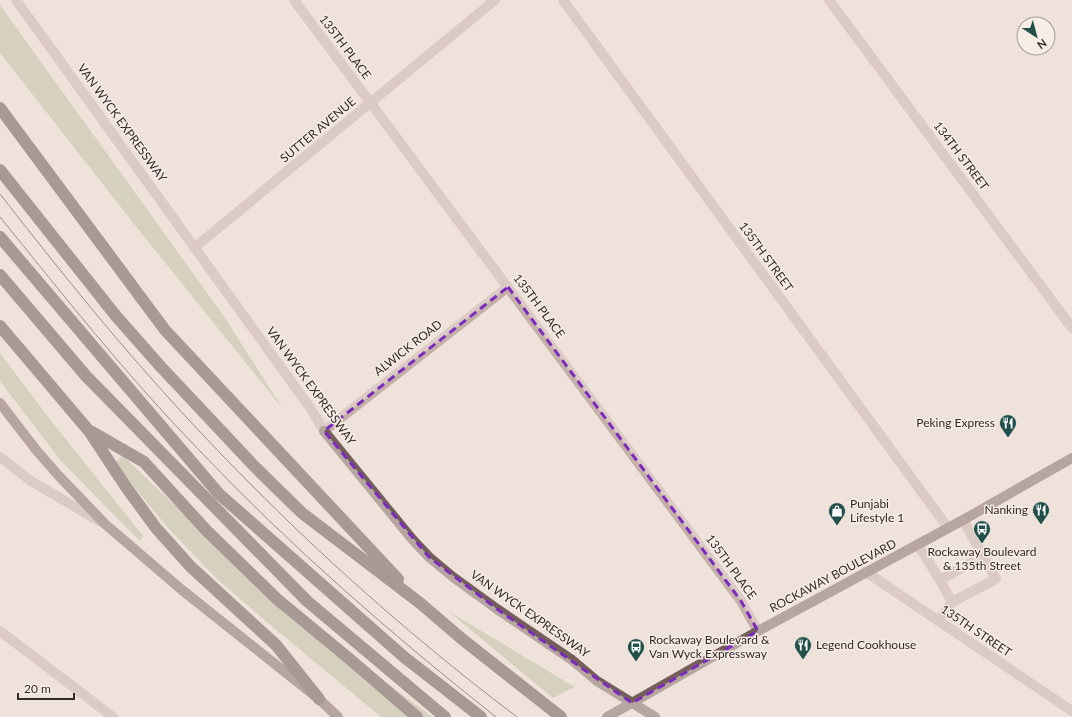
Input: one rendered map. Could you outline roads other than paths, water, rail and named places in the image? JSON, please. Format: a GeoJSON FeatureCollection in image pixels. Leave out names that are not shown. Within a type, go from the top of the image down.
{"type":"FeatureCollection","features":[{"type":"Feature","properties":{"kind":"highway"},"geometry":{"type":"LineString","coordinates":[[0,108],[166,330],[420,603]]}},
{"type":"Feature","properties":{"kind":"highway"},"geometry":{"type":"LineString","coordinates":[[0,170],[116,316],[160,367],[248,460],[302,514],[420,603],[462,639],[561,717]]}},
{"type":"Feature","properties":{"kind":"highway"},"geometry":{"type":"LineString","coordinates":[[0,236],[219,494],[404,657],[481,717]]}},
{"type":"Feature","properties":{"kind":"highway"},"geometry":{"type":"LineString","coordinates":[[0,275],[86,376],[307,601],[445,717]]}},
{"type":"Feature","properties":{"kind":"highway"},"geometry":{"type":"LineString","coordinates":[[0,326],[89,431],[126,487],[156,528],[191,567],[276,645],[319,699]]}},
{"type":"Feature","properties":{"kind":"highway"},"geometry":{"type":"LineString","coordinates":[[89,431],[144,462],[206,530],[276,599],[352,661],[417,717]]}},
{"type":"Feature","properties":{"kind":"main road"},"geometry":{"type":"LineString","coordinates":[[0,403],[37,451],[105,524],[182,590],[319,699],[338,717]]}},
{"type":"Feature","properties":{"kind":"main road","name":"VAN WYCK EXPRESSWAY"},"geometry":{"type":"LineString","coordinates":[[324,431],[412,539],[429,557],[453,577],[497,609],[572,660],[597,681],[655,717]]}},
{"type":"Feature","properties":{"kind":"main road","name":"ROCKAWAY BOULEVARD"},"geometry":{"type":"LineString","coordinates":[[607,717],[758,631],[918,545],[1072,458]]}},
{"type":"Feature","properties":{"kind":"street","name":"VAN WYCK EXPRESSWAY"},"geometry":{"type":"LineString","coordinates":[[16,0],[311,409],[324,431]]}},
{"type":"Feature","properties":{"kind":"street","name":"135TH PLACE"},"geometry":{"type":"LineString","coordinates":[[294,0],[741,601],[758,631]]}},
{"type":"Feature","properties":{"kind":"street","name":"SUTTER AVENUE"},"geometry":{"type":"LineString","coordinates":[[194,248],[495,0]]}},
{"type":"Feature","properties":{"kind":"street","name":"135TH STREET"},"geometry":{"type":"LineString","coordinates":[[563,0],[948,528]]}},
{"type":"Feature","properties":{"kind":"street","name":"134TH STREET"},"geometry":{"type":"LineString","coordinates":[[828,0],[1068,314],[1072,328]]}},
{"type":"Feature","properties":{"kind":"street","name":"ALWICK ROAD"},"geometry":{"type":"LineString","coordinates":[[324,431],[508,286]]}},
{"type":"Feature","properties":{"kind":"street"},"geometry":{"type":"LineString","coordinates":[[0,457],[31,481],[105,524]]}},
{"type":"Feature","properties":{"kind":"street"},"geometry":{"type":"LineString","coordinates":[[938,621],[952,602],[996,579],[963,520]]}},
{"type":"Feature","properties":{"kind":"street"},"geometry":{"type":"LineString","coordinates":[[918,545],[952,602]]}},
{"type":"Feature","properties":{"kind":"street"},"geometry":{"type":"LineString","coordinates":[[940,580],[983,556]]}},
{"type":"Feature","properties":{"kind":"street","name":"135TH STREET"},"geometry":{"type":"LineString","coordinates":[[866,572],[1072,711]]}},
{"type":"Feature","properties":{"kind":"street"},"geometry":{"type":"LineString","coordinates":[[0,631],[114,717]]}},
{"type":"Feature","properties":{"kind":"tram line"},"geometry":{"type":"LineString","coordinates":[[0,194],[68,280],[163,392],[265,499],[387,612],[517,717]]}},
{"type":"Feature","properties":{"kind":"tram line"},"geometry":{"type":"LineString","coordinates":[[0,217],[72,306],[146,393],[233,485],[305,555],[342,588],[418,654],[496,717]]}},
{"type":"Feature","properties":{"kind":"place","name":"Peking Express"},"geometry":{"type":"Point","coordinates":[1008,438]}},
{"type":"Feature","properties":{"kind":"place","name":"Nanking"},"geometry":{"type":"Point","coordinates":[1041,525]}},
{"type":"Feature","properties":{"kind":"place","name":"Punjabi Lifestyle 1"},"geometry":{"type":"Point","coordinates":[837,526]}},
{"type":"Feature","properties":{"kind":"place","name":"Rockaway Boulevard & 135th Street"},"geometry":{"type":"Point","coordinates":[982,544]}},
{"type":"Feature","properties":{"kind":"place","name":"Legend Cookhouse"},"geometry":{"type":"Point","coordinates":[803,660]}},
{"type":"Feature","properties":{"kind":"place","name":"Rockaway Boulevard & Van Wyck Expressway"},"geometry":{"type":"Point","coordinates":[636,662]}}]}
